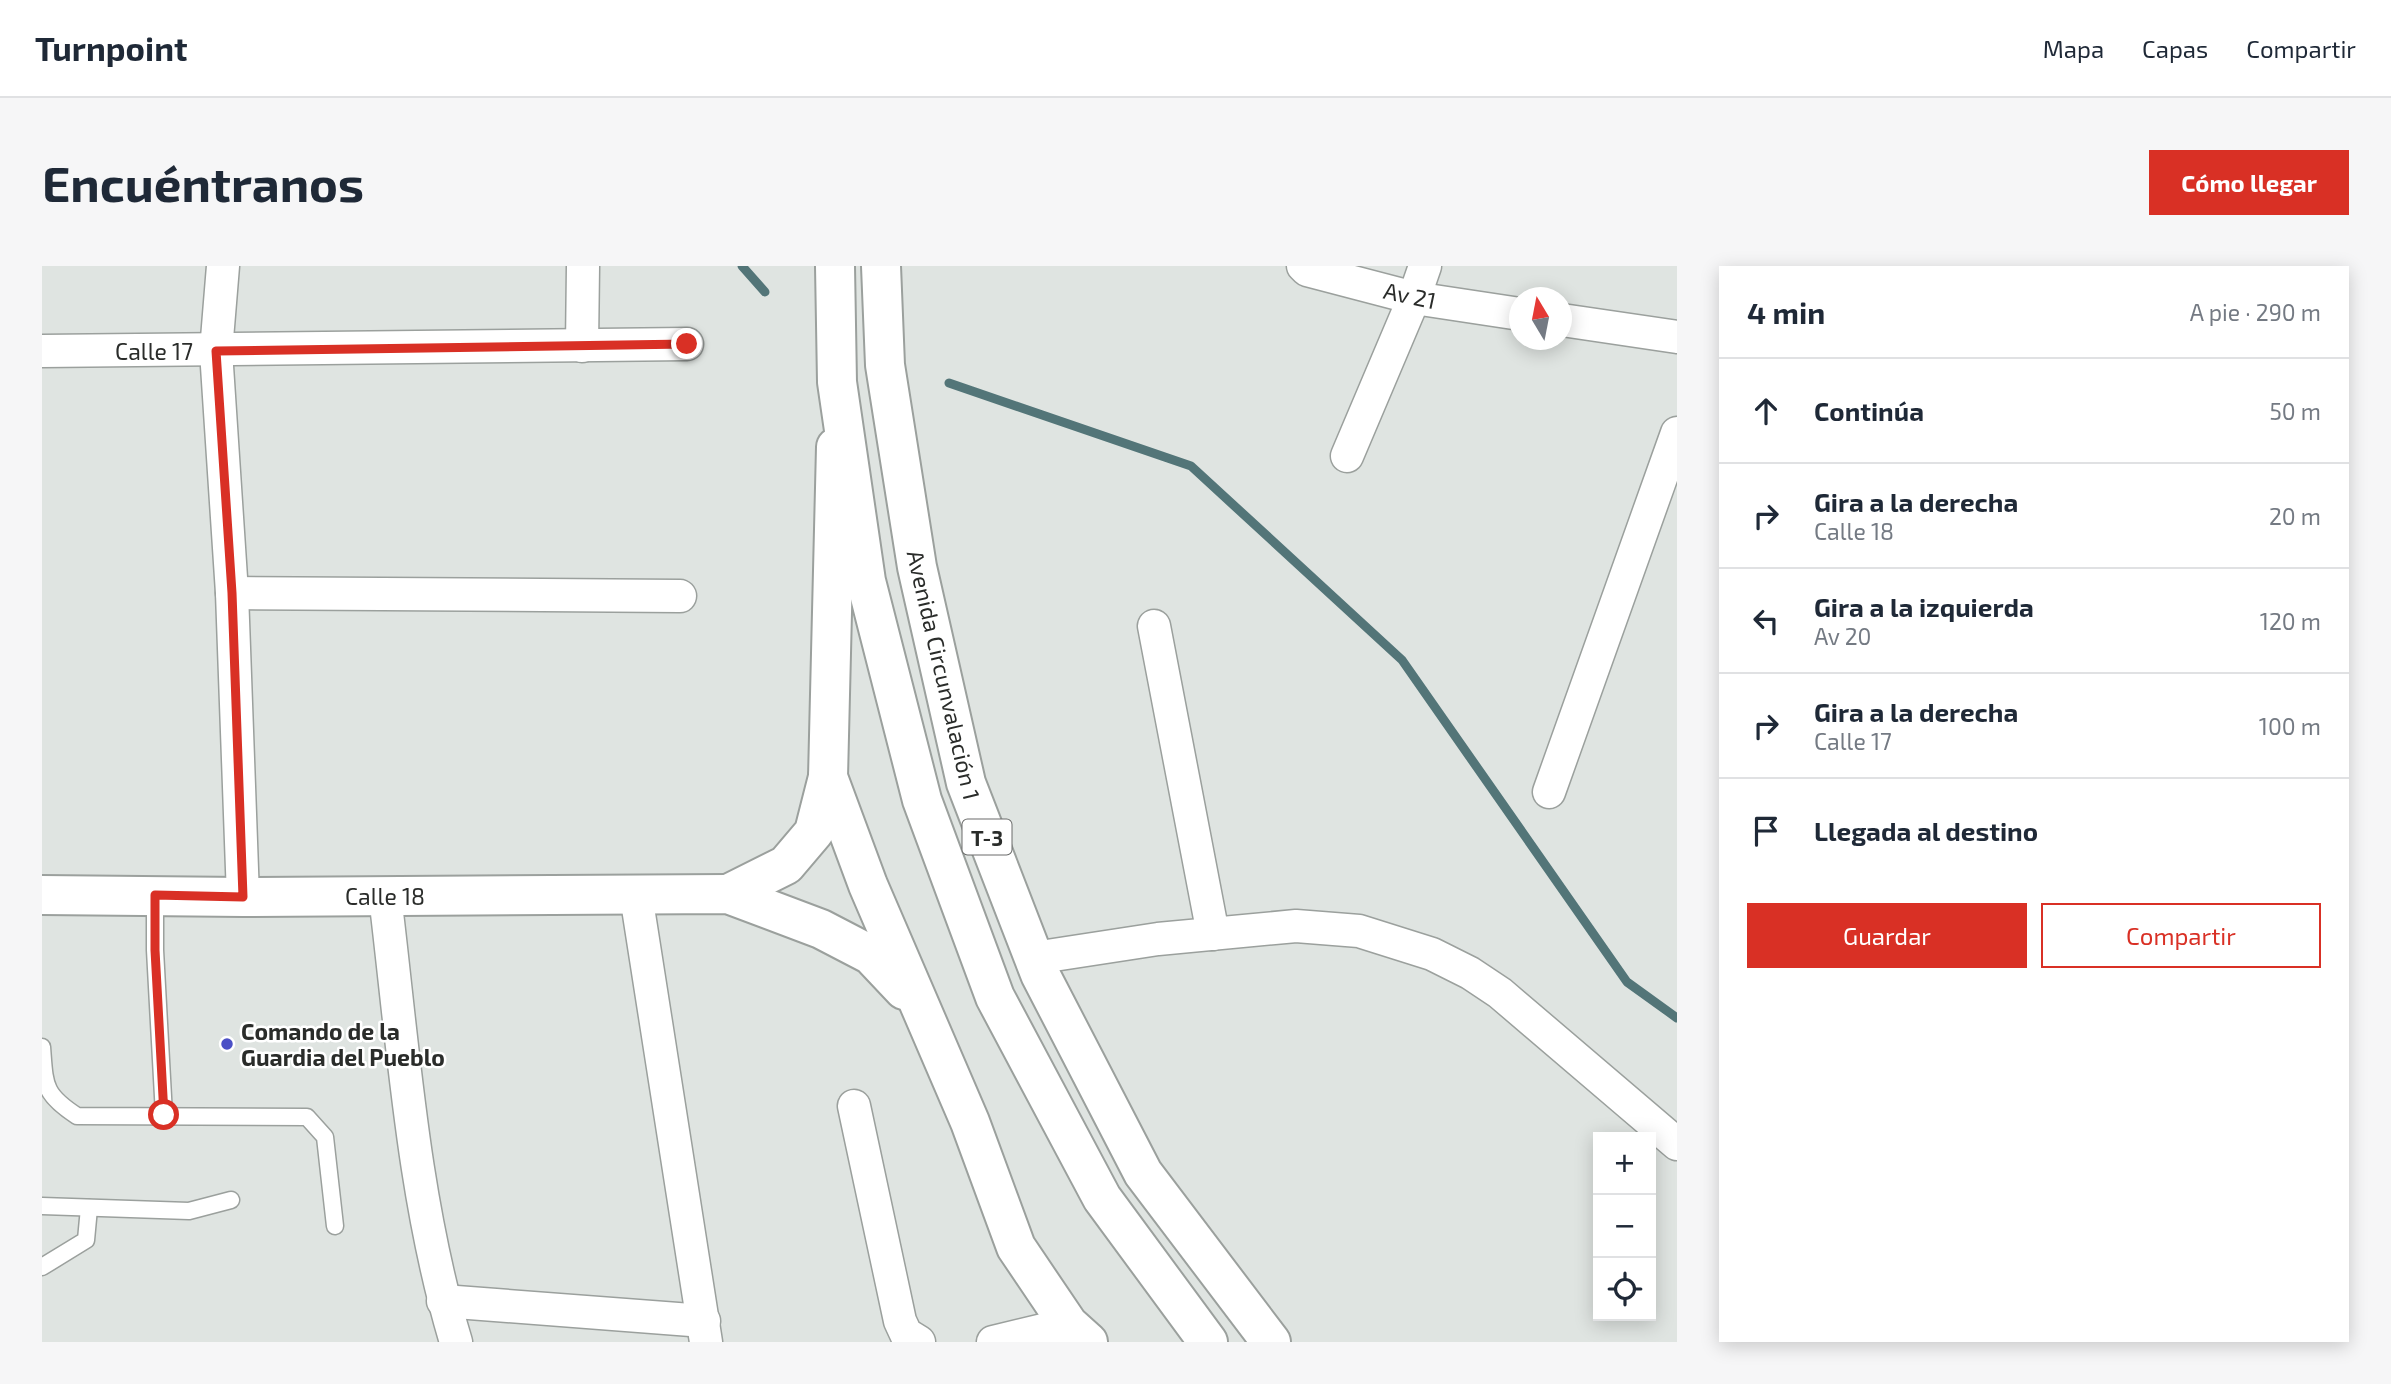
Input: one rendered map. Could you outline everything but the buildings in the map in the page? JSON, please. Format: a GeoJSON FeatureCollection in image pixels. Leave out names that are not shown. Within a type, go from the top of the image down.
{"type":"FeatureCollection","features":[{"type":"Feature","properties":{"kind":"main road","name":"T-3"},"geometry":{"type":"LineString","coordinates":[[835,266],[837,382],[828,777],[868,885],[970,1122],[1016,1247],[1078,1333]]}},
{"type":"Feature","properties":{"kind":"main road","name":"Avenida Circunvalación 1"},"geometry":{"type":"LineString","coordinates":[[881,266],[885,365],[917,567],[966,783],[1034,958],[1143,1173],[1271,1342]]}},
{"type":"Feature","properties":{"kind":"main road","name":"T-3"},"geometry":{"type":"LineString","coordinates":[[837,382],[866,581],[922,800],[995,997],[1102,1198],[1208,1342]]}},
{"type":"Feature","properties":{"kind":"main road"},"geometry":{"type":"LineString","coordinates":[[728,894],[786,866],[814,832],[828,777]]}},
{"type":"Feature","properties":{"kind":"main road"},"geometry":{"type":"LineString","coordinates":[[728,894],[821,929],[871,955],[923,1009]]}},
{"type":"Feature","properties":{"kind":"main road","name":"Calle 18"},"geometry":{"type":"LineString","coordinates":[[42,895],[243,897],[728,894]]}},
{"type":"Feature","properties":{"kind":"street"},"geometry":{"type":"LineString","coordinates":[[223,266],[216,351],[232,593],[243,897]]}},
{"type":"Feature","properties":{"kind":"street"},"geometry":{"type":"LineString","coordinates":[[582,346],[583,266]]}},
{"type":"Feature","properties":{"kind":"street","name":"Av 21"},"geometry":{"type":"LineString","coordinates":[[1303,266],[1307,270],[1414,298],[1509,312]]}},
{"type":"Feature","properties":{"kind":"street"},"geometry":{"type":"LineString","coordinates":[[1347,456],[1425,266]]}},
{"type":"Feature","properties":{"kind":"street"},"geometry":{"type":"LineString","coordinates":[[1572,321],[1677,337]]}},
{"type":"Feature","properties":{"kind":"street","name":"Calle 17"},"geometry":{"type":"LineString","coordinates":[[42,351],[687,344]]}},
{"type":"Feature","properties":{"kind":"street"},"geometry":{"type":"LineString","coordinates":[[1549,792],[1677,433]]}},
{"type":"Feature","properties":{"kind":"street"},"geometry":{"type":"LineString","coordinates":[[232,593],[680,596]]}},
{"type":"Feature","properties":{"kind":"street"},"geometry":{"type":"LineString","coordinates":[[1154,626],[1213,934]]}},
{"type":"Feature","properties":{"kind":"street"},"geometry":{"type":"LineString","coordinates":[[443,1301],[705,1332],[636,895]]}},
{"type":"Feature","properties":{"kind":"street"},"geometry":{"type":"LineString","coordinates":[[386,896],[420,1180],[438,1284],[456,1342]]}},
{"type":"Feature","properties":{"kind":"street"},"geometry":{"type":"LineString","coordinates":[[1034,958],[1158,939],[1296,926],[1359,931],[1432,954],[1470,973],[1500,993],[1677,1144]]}},
{"type":"Feature","properties":{"kind":"street"},"geometry":{"type":"LineString","coordinates":[[854,1106],[900,1321],[905,1334],[919,1342]]}},
{"type":"Feature","properties":{"kind":"street"},"geometry":{"type":"LineString","coordinates":[[993,1342],[1078,1333]]}},
{"type":"Feature","properties":{"kind":"lane"},"geometry":{"type":"LineString","coordinates":[[155,895],[155,950],[164,1115]]}},
{"type":"Feature","properties":{"kind":"lane"},"geometry":{"type":"LineString","coordinates":[[42,1047],[45,1083],[56,1102],[77,1116],[307,1117],[325,1137],[335,1226]]}},
{"type":"Feature","properties":{"kind":"lane"},"geometry":{"type":"LineString","coordinates":[[42,1206],[189,1211],[231,1200]]}},
{"type":"Feature","properties":{"kind":"lane"},"geometry":{"type":"LineString","coordinates":[[42,1267],[86,1240],[89,1208]]}},
{"type":"Feature","properties":{"kind":"waterway"},"geometry":{"type":"LineString","coordinates":[[742,266],[765,292]]}},
{"type":"Feature","properties":{"kind":"waterway"},"geometry":{"type":"LineString","coordinates":[[949,383],[1191,466],[1402,660],[1627,982],[1677,1018]]}},
{"type":"Feature","properties":{"kind":"place","name":"Comando de la Guardia del Pueblo"},"geometry":{"type":"Point","coordinates":[227,1044]}},
{"type":"Feature","properties":{"kind":"route"},"geometry":{"type":"LineString","coordinates":[[164,1115],[155,950],[155,895],[243,897],[232,593],[216,351],[687,344]]}}]}
